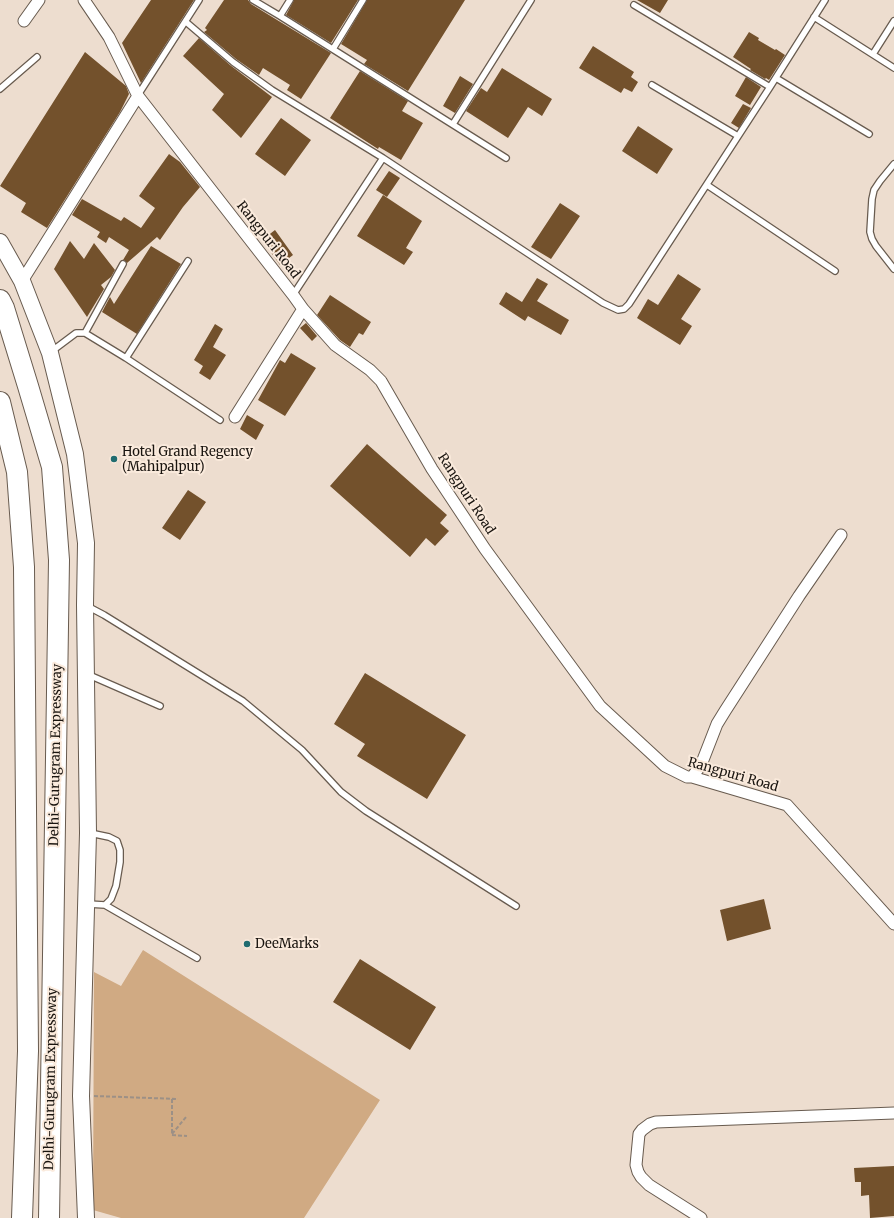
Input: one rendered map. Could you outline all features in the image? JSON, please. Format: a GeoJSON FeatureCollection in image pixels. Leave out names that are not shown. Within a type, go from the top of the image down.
{"type":"FeatureCollection","features":[{"type":"Feature","properties":{"kind":"highway","name":"Delhi-Gurugram Expressway"},"geometry":{"type":"LineString","coordinates":[[0,300],[4,308],[52,467],[60,560],[49,1218]]}},
{"type":"Feature","properties":{"kind":"highway","name":"Delhi-Gurugram Expressway"},"geometry":{"type":"LineString","coordinates":[[0,402],[17,472],[24,567],[28,1051],[22,1218]]}},
{"type":"Feature","properties":{"kind":"main road"},"geometry":{"type":"LineString","coordinates":[[0,242],[22,281],[50,353],[75,454],[86,543],[85,605],[88,833],[81,1096],[86,1218]]}},
{"type":"Feature","properties":{"kind":"street"},"geometry":{"type":"LineString","coordinates":[[24,21],[38,0]]}},
{"type":"Feature","properties":{"kind":"street","name":"Rangpuri Road"},"geometry":{"type":"LineString","coordinates":[[88,2],[109,37],[138,96],[303,309],[335,345],[379,377],[432,469],[485,549],[600,706],[665,766],[687,777],[692,777],[787,805],[894,924]]}},
{"type":"Feature","properties":{"kind":"street"},"geometry":{"type":"LineString","coordinates":[[22,281],[138,96]]}},
{"type":"Feature","properties":{"kind":"street"},"geometry":{"type":"LineString","coordinates":[[235,417],[303,309]]}},
{"type":"Feature","properties":{"kind":"street"},"geometry":{"type":"LineString","coordinates":[[692,777],[701,765],[717,724],[725,711],[790,609],[841,535]]}},
{"type":"Feature","properties":{"kind":"street"},"geometry":{"type":"LineString","coordinates":[[701,1218],[649,1185],[641,1178],[636,1165],[639,1134],[650,1124],[656,1122],[894,1113]]}},
{"type":"Feature","properties":{"kind":"lane"},"geometry":{"type":"LineString","coordinates":[[138,96],[199,0]]}},
{"type":"Feature","properties":{"kind":"lane"},"geometry":{"type":"LineString","coordinates":[[252,0],[280,16],[506,158]]}},
{"type":"Feature","properties":{"kind":"lane"},"geometry":{"type":"LineString","coordinates":[[280,16],[290,0]]}},
{"type":"Feature","properties":{"kind":"lane"},"geometry":{"type":"LineString","coordinates":[[333,49],[363,0]]}},
{"type":"Feature","properties":{"kind":"lane"},"geometry":{"type":"LineString","coordinates":[[453,124],[531,0]]}},
{"type":"Feature","properties":{"kind":"lane"},"geometry":{"type":"LineString","coordinates":[[186,22],[228,58],[272,90],[383,158],[603,303],[618,310],[624,309],[630,304],[825,0]]}},
{"type":"Feature","properties":{"kind":"lane"},"geometry":{"type":"LineString","coordinates":[[634,5],[770,87]]}},
{"type":"Feature","properties":{"kind":"lane"},"geometry":{"type":"LineString","coordinates":[[814,17],[894,68]]}},
{"type":"Feature","properties":{"kind":"lane"},"geometry":{"type":"LineString","coordinates":[[873,54],[894,21]]}},
{"type":"Feature","properties":{"kind":"lane"},"geometry":{"type":"LineString","coordinates":[[0,89],[37,57]]}},
{"type":"Feature","properties":{"kind":"lane"},"geometry":{"type":"LineString","coordinates":[[776,78],[869,134]]}},
{"type":"Feature","properties":{"kind":"lane"},"geometry":{"type":"LineString","coordinates":[[652,85],[738,136]]}},
{"type":"Feature","properties":{"kind":"lane"},"geometry":{"type":"LineString","coordinates":[[293,295],[383,158]]}},
{"type":"Feature","properties":{"kind":"lane"},"geometry":{"type":"LineString","coordinates":[[894,164],[874,190],[870,220],[872,239],[894,269]]}},
{"type":"Feature","properties":{"kind":"lane"},"geometry":{"type":"LineString","coordinates":[[707,185],[834,272]]}},
{"type":"Feature","properties":{"kind":"lane"},"geometry":{"type":"LineString","coordinates":[[126,358],[188,261]]}},
{"type":"Feature","properties":{"kind":"lane"},"geometry":{"type":"LineString","coordinates":[[85,333],[123,264]]}},
{"type":"Feature","properties":{"kind":"lane"},"geometry":{"type":"LineString","coordinates":[[50,353],[76,333],[85,333],[220,420]]}},
{"type":"Feature","properties":{"kind":"lane"},"geometry":{"type":"LineString","coordinates":[[85,605],[104,615],[242,701],[308,755],[341,792],[376,819],[516,906]]}},
{"type":"Feature","properties":{"kind":"lane"},"geometry":{"type":"LineString","coordinates":[[86,674],[160,706]]}},
{"type":"Feature","properties":{"kind":"lane"},"geometry":{"type":"LineString","coordinates":[[88,833],[109,837],[117,841],[120,850],[120,862],[116,886],[111,899],[105,905]]}},
{"type":"Feature","properties":{"kind":"lane"},"geometry":{"type":"LineString","coordinates":[[86,903],[105,905],[197,958]]}},
{"type":"Feature","properties":{"kind":"path"},"geometry":{"type":"LineString","coordinates":[[81,1096],[178,1099]]}},
{"type":"Feature","properties":{"kind":"path"},"geometry":{"type":"LineString","coordinates":[[172,1099],[172,1135]]}},
{"type":"Feature","properties":{"kind":"path"},"geometry":{"type":"LineString","coordinates":[[172,1135],[186,1117]]}},
{"type":"Feature","properties":{"kind":"path"},"geometry":{"type":"LineString","coordinates":[[172,1135],[187,1136]]}},
{"type":"Feature","properties":{"kind":"shaded area"},"geometry":{"type":"Polygon","coordinates":[[[143,950],[380,1100],[304,1218],[121,1218],[93,1210],[94,972],[121,986],[143,950]]]}},
{"type":"Feature","properties":{"kind":"building"},"geometry":{"type":"Polygon","coordinates":[[[151,0],[194,0],[141,83],[122,43],[151,0]]]}},
{"type":"Feature","properties":{"kind":"building"},"geometry":{"type":"Polygon","coordinates":[[[224,0],[248,0],[251,4],[331,53],[301,99],[287,90],[290,85],[263,68],[259,75],[236,59],[204,32],[207,30],[205,28],[224,0]]]}},
{"type":"Feature","properties":{"kind":"building"},"geometry":{"type":"Polygon","coordinates":[[[294,0],[358,0],[331,43],[286,15],[294,0]]]}},
{"type":"Feature","properties":{"kind":"building"},"geometry":{"type":"Polygon","coordinates":[[[367,0],[465,0],[408,91],[364,64],[367,60],[341,44],[367,0]]]}},
{"type":"Feature","properties":{"kind":"building"},"geometry":{"type":"Polygon","coordinates":[[[637,0],[668,0],[660,13],[637,0]]]}},
{"type":"Feature","properties":{"kind":"building"},"geometry":{"type":"Polygon","coordinates":[[[749,32],[759,38],[758,40],[785,55],[769,80],[750,70],[751,69],[733,57],[749,32]]]}},
{"type":"Feature","properties":{"kind":"building"},"geometry":{"type":"Polygon","coordinates":[[[199,38],[230,65],[272,97],[241,138],[212,110],[224,94],[183,56],[199,38]]]}},
{"type":"Feature","properties":{"kind":"building"},"geometry":{"type":"Polygon","coordinates":[[[593,46],[634,72],[631,77],[638,82],[632,92],[624,88],[621,93],[579,68],[593,46]]]}},
{"type":"Feature","properties":{"kind":"building"},"geometry":{"type":"Polygon","coordinates":[[[85,52],[126,86],[129,94],[120,112],[47,228],[21,212],[26,203],[0,186],[85,52]]]}},
{"type":"Feature","properties":{"kind":"building"},"geometry":{"type":"Polygon","coordinates":[[[502,68],[552,99],[542,116],[528,107],[508,138],[466,111],[481,88],[487,92],[502,68]]]}},
{"type":"Feature","properties":{"kind":"building"},"geometry":{"type":"Polygon","coordinates":[[[360,71],[408,101],[402,111],[423,123],[401,160],[379,147],[378,149],[330,118],[360,71]]]}},
{"type":"Feature","properties":{"kind":"building"},"geometry":{"type":"Polygon","coordinates":[[[460,76],[473,84],[455,113],[443,106],[460,76]]]}},
{"type":"Feature","properties":{"kind":"building"},"geometry":{"type":"Polygon","coordinates":[[[746,77],[761,87],[750,105],[735,96],[746,77]]]}},
{"type":"Feature","properties":{"kind":"building"},"geometry":{"type":"Polygon","coordinates":[[[743,104],[751,108],[739,128],[731,123],[743,104]]]}},
{"type":"Feature","properties":{"kind":"building"},"geometry":{"type":"Polygon","coordinates":[[[281,118],[311,140],[285,176],[255,154],[281,118]]]}},
{"type":"Feature","properties":{"kind":"building"},"geometry":{"type":"Polygon","coordinates":[[[638,126],[673,149],[657,174],[622,151],[638,126]]]}},
{"type":"Feature","properties":{"kind":"building"},"geometry":{"type":"Polygon","coordinates":[[[169,154],[180,162],[200,187],[183,207],[160,240],[157,237],[127,263],[123,260],[129,250],[109,237],[106,243],[97,237],[100,232],[72,215],[82,199],[121,221],[124,217],[141,228],[155,208],[139,196],[169,154]]]}},
{"type":"Feature","properties":{"kind":"building"},"geometry":{"type":"Polygon","coordinates":[[[389,171],[400,178],[387,197],[376,190],[389,171]]]}},
{"type":"Feature","properties":{"kind":"building"},"geometry":{"type":"Polygon","coordinates":[[[383,195],[422,221],[406,248],[413,252],[404,265],[357,236],[383,195]]]}},
{"type":"Feature","properties":{"kind":"building"},"geometry":{"type":"Polygon","coordinates":[[[560,203],[580,216],[551,259],[531,247],[560,203]]]}},
{"type":"Feature","properties":{"kind":"building"},"geometry":{"type":"Polygon","coordinates":[[[275,230],[293,255],[280,265],[262,240],[275,230]]]}},
{"type":"Feature","properties":{"kind":"building"},"geometry":{"type":"Polygon","coordinates":[[[70,241],[84,259],[94,243],[115,270],[111,277],[101,285],[104,289],[87,317],[54,269],[70,241]]]}},
{"type":"Feature","properties":{"kind":"building"},"geometry":{"type":"Polygon","coordinates":[[[151,246],[181,264],[137,334],[102,312],[110,297],[114,304],[151,246]]]}},
{"type":"Feature","properties":{"kind":"building"},"geometry":{"type":"Polygon","coordinates":[[[678,274],[701,289],[681,319],[692,326],[680,345],[637,318],[648,299],[658,305],[678,274]]]}},
{"type":"Feature","properties":{"kind":"building"},"geometry":{"type":"Polygon","coordinates":[[[537,278],[548,284],[537,301],[569,320],[561,335],[528,316],[525,321],[499,304],[506,292],[522,302],[537,278]]]}},
{"type":"Feature","properties":{"kind":"building"},"geometry":{"type":"Polygon","coordinates":[[[330,295],[371,322],[363,335],[359,333],[350,347],[340,340],[317,315],[330,295]]]}},
{"type":"Feature","properties":{"kind":"building"},"geometry":{"type":"Polygon","coordinates":[[[306,323],[317,336],[312,341],[300,328],[306,323]]]}},
{"type":"Feature","properties":{"kind":"building"},"geometry":{"type":"Polygon","coordinates":[[[215,324],[223,329],[213,347],[226,355],[210,380],[199,373],[203,366],[194,360],[215,324]]]}},
{"type":"Feature","properties":{"kind":"building"},"geometry":{"type":"Polygon","coordinates":[[[291,353],[316,368],[285,416],[258,400],[280,360],[285,363],[291,353]]]}},
{"type":"Feature","properties":{"kind":"building"},"geometry":{"type":"Polygon","coordinates":[[[247,415],[264,425],[256,440],[240,429],[247,415]]]}},
{"type":"Feature","properties":{"kind":"building"},"geometry":{"type":"Polygon","coordinates":[[[367,444],[447,515],[440,523],[449,531],[435,546],[426,538],[410,557],[330,486],[367,444]]]}},
{"type":"Feature","properties":{"kind":"building"},"geometry":{"type":"Polygon","coordinates":[[[188,490],[206,502],[180,540],[162,528],[188,490]]]}},
{"type":"Feature","properties":{"kind":"building"},"geometry":{"type":"Polygon","coordinates":[[[365,673],[466,735],[427,799],[357,756],[365,744],[334,724],[365,673]]]}},
{"type":"Feature","properties":{"kind":"building"},"geometry":{"type":"Polygon","coordinates":[[[764,899],[771,929],[727,941],[720,910],[764,899]]]}},
{"type":"Feature","properties":{"kind":"building"},"geometry":{"type":"Polygon","coordinates":[[[360,959],[436,1007],[410,1050],[333,1002],[360,959]]]}},
{"type":"Feature","properties":{"kind":"building"},"geometry":{"type":"Polygon","coordinates":[[[894,1166],[894,1216],[870,1218],[869,1195],[861,1196],[861,1182],[855,1182],[854,1168],[894,1166]]]}},
{"type":"Feature","properties":{"kind":"place","name":"Hotel Grand Regency (Mahipalpur)"},"geometry":{"type":"Point","coordinates":[114,459]}},
{"type":"Feature","properties":{"kind":"place","name":"DeeMarks"},"geometry":{"type":"Point","coordinates":[247,944]}}]}
